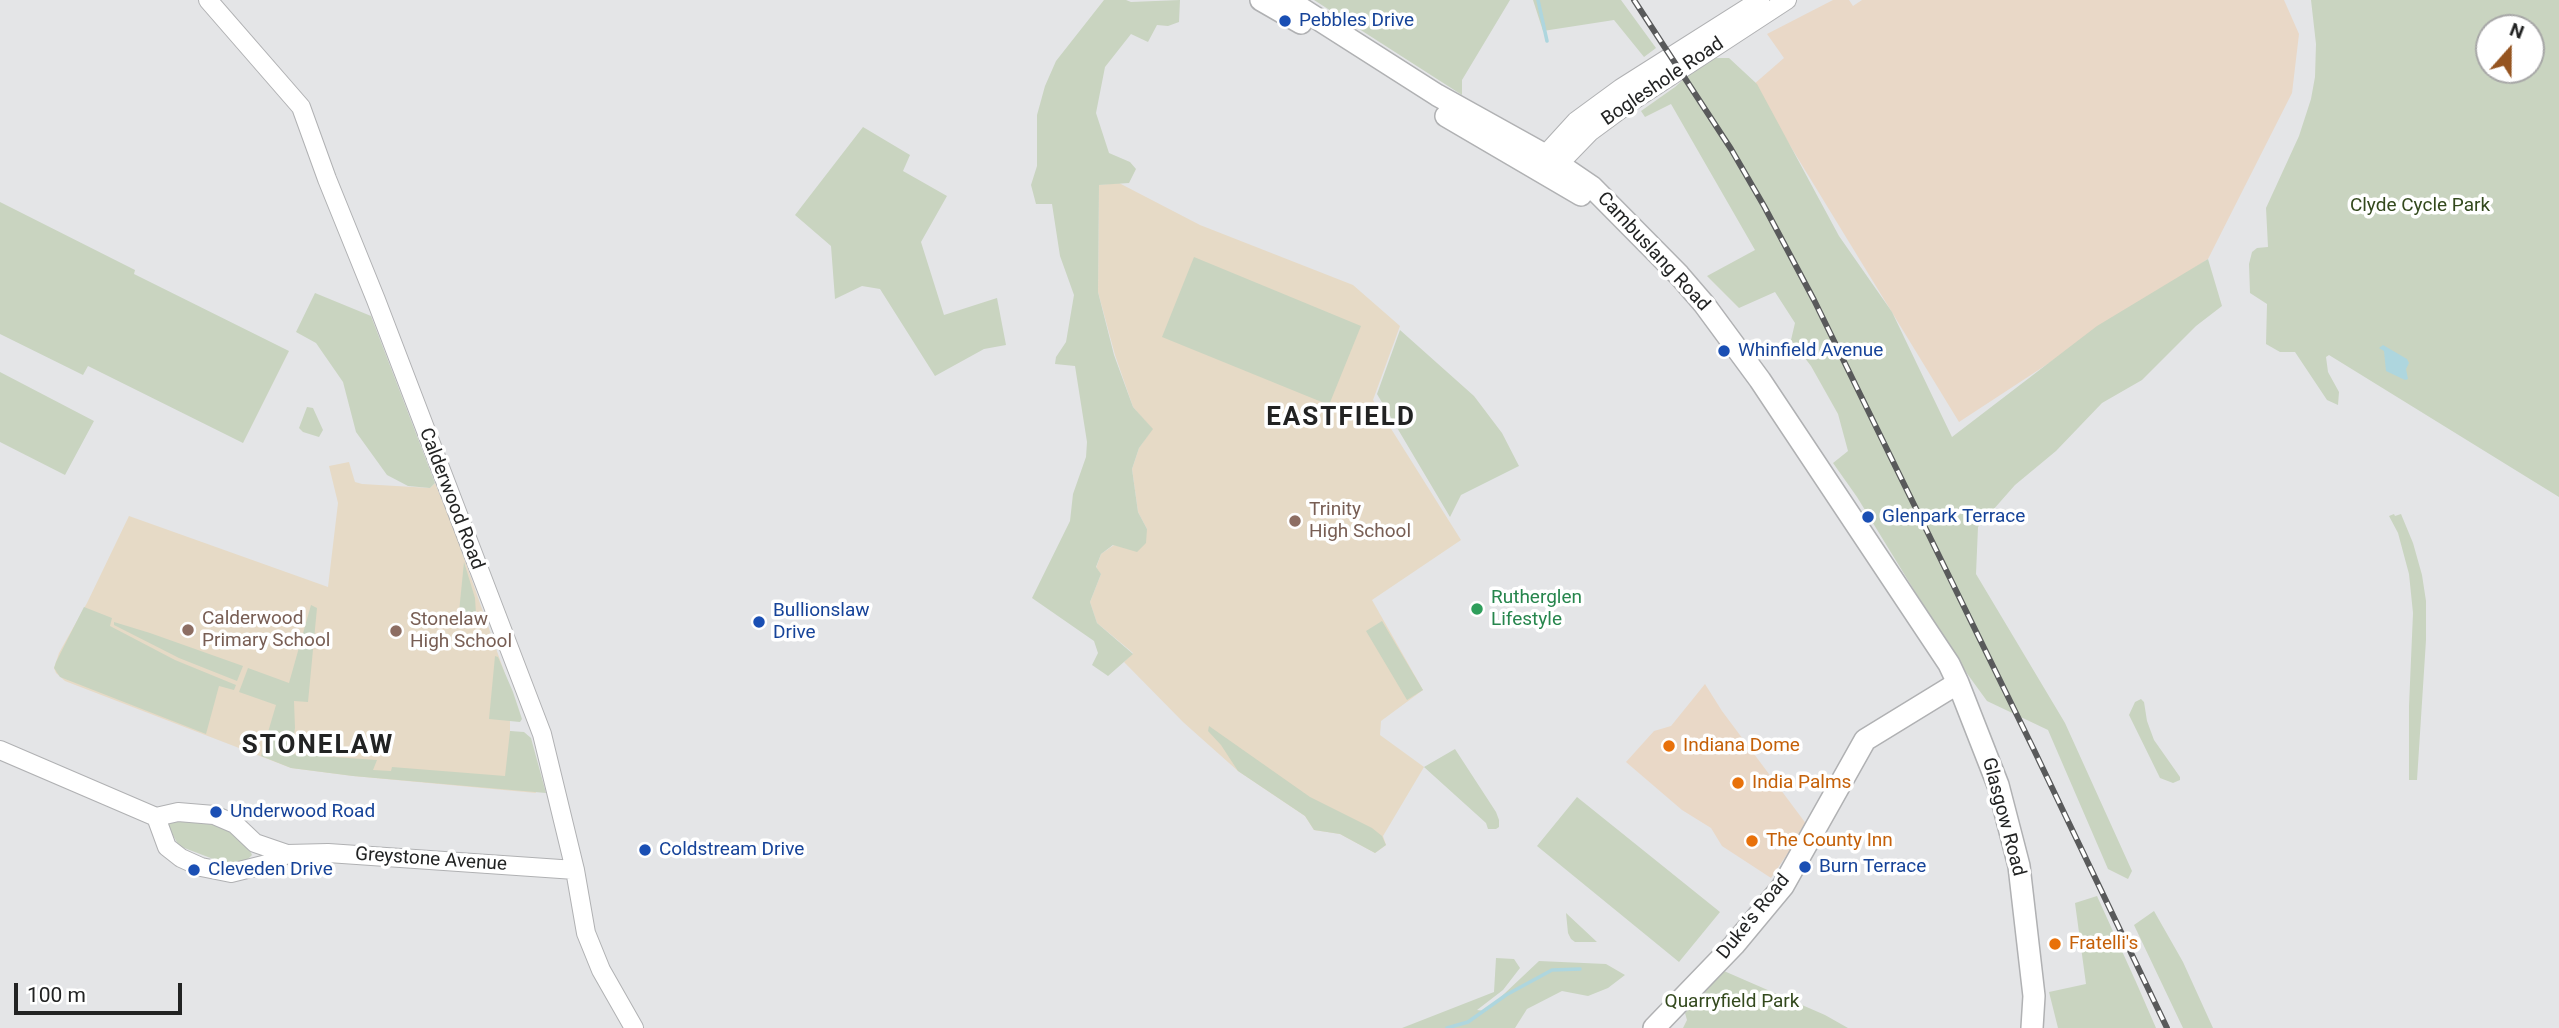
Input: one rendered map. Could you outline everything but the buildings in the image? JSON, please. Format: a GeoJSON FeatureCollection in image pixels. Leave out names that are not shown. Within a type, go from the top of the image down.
{"type":"FeatureCollection","features":[{"type":"Feature","properties":{"kind":"main road"},"geometry":{"type":"LineString","coordinates":[[1261,0],[1364,62],[1471,132],[1547,166]]}},
{"type":"Feature","properties":{"kind":"main road"},"geometry":{"type":"LineString","coordinates":[[1288,0],[1547,166]]}},
{"type":"Feature","properties":{"kind":"main road","name":"Cambuslang Road"},"geometry":{"type":"LineString","coordinates":[[1547,166],[1631,225],[1704,304],[1760,380],[1950,664],[1958,683]]}},
{"type":"Feature","properties":{"kind":"main road","name":"Glasgow Road"},"geometry":{"type":"LineString","coordinates":[[1958,683],[1998,785],[2019,866],[2034,996],[2032,1028]]}},
{"type":"Feature","properties":{"kind":"main road","name":"Duke's Road"},"geometry":{"type":"LineString","coordinates":[[1654,1028],[1734,946],[1783,886],[1865,740],[1958,683]]}},
{"type":"Feature","properties":{"kind":"main road","name":"Glasgow Road"},"geometry":{"type":"LineString","coordinates":[[2034,996],[2044,1028]]}},
{"type":"Feature","properties":{"kind":"street","name":"Calderwood Road"},"geometry":{"type":"LineString","coordinates":[[208,0],[301,107],[542,734],[575,870],[586,933],[601,970],[634,1028]]}},
{"type":"Feature","properties":{"kind":"street","name":"Bogleshole Road"},"geometry":{"type":"LineString","coordinates":[[1547,166],[1576,121],[1621,88],[1760,0]]}},
{"type":"Feature","properties":{"kind":"street","name":"Bogleshole Road"},"geometry":{"type":"LineString","coordinates":[[1547,166],[1632,101],[1787,0]]}},
{"type":"Feature","properties":{"kind":"street","name":"Greystone Avenue"},"geometry":{"type":"LineString","coordinates":[[0,750],[156,817],[178,812],[215,815],[235,824],[255,843],[287,854],[328,853],[575,870]]}},
{"type":"Feature","properties":{"kind":"street","name":"Greystone Avenue"},"geometry":{"type":"LineString","coordinates":[[156,817],[167,847],[181,858],[201,867],[231,873],[267,864],[287,854]]}},
{"type":"Feature","properties":{"kind":"shaded area"},"geometry":{"type":"Polygon","coordinates":[[[1833,0],[1849,0],[1853,6],[1862,0],[2284,0],[2299,34],[2292,93],[2208,259],[1959,422],[1753,85],[1784,58],[1767,34],[1833,0]]]}},
{"type":"Feature","properties":{"kind":"shaded area","name":"Trinity High School"},"geometry":{"type":"Polygon","coordinates":[[[1119,183],[1200,225],[1353,285],[1400,326],[1373,400],[1461,540],[1372,600],[1423,690],[1381,721],[1380,735],[1424,767],[1383,836],[1386,845],[1375,853],[1340,834],[1314,830],[1305,816],[1238,771],[1183,722],[1124,662],[1133,653],[1097,623],[1090,602],[1101,574],[1096,568],[1101,554],[1114,545],[1137,551],[1147,529],[1138,512],[1132,469],[1139,448],[1152,429],[1133,407],[1098,292],[1099,185],[1119,183]]]}},
{"type":"Feature","properties":{"kind":"shaded area"},"geometry":{"type":"Polygon","coordinates":[[[349,462],[355,482],[362,484],[430,488],[435,483],[504,671],[510,731],[519,733],[536,793],[291,768],[65,681],[56,673],[54,668],[59,653],[87,603],[129,516],[328,587],[338,503],[329,466],[349,462]]]}},
{"type":"Feature","properties":{"kind":"shaded area"},"geometry":{"type":"Polygon","coordinates":[[[1705,684],[1807,825],[1771,878],[1722,846],[1711,828],[1682,810],[1626,762],[1654,731],[1671,726],[1705,684]]]}},
{"type":"Feature","properties":{"kind":"green space"},"geometry":{"type":"Polygon","coordinates":[[[1104,0],[1180,0],[1179,22],[1168,26],[1157,25],[1148,42],[1131,34],[1105,67],[1096,113],[1109,153],[1130,162],[1136,169],[1129,183],[1099,185],[1098,292],[1114,355],[1133,407],[1153,429],[1139,448],[1132,469],[1138,512],[1147,529],[1146,543],[1137,552],[1113,545],[1101,554],[1096,567],[1101,574],[1090,602],[1097,623],[1133,654],[1108,676],[1092,665],[1098,653],[1094,641],[1032,598],[1070,521],[1073,494],[1086,457],[1087,442],[1075,366],[1055,364],[1056,357],[1066,342],[1074,295],[1060,256],[1052,204],[1036,204],[1031,185],[1037,166],[1037,115],[1056,61],[1104,0]]]}},
{"type":"Feature","properties":{"kind":"green space"},"geometry":{"type":"Polygon","coordinates":[[[1314,0],[1510,0],[1462,80],[1462,95],[1314,0]]]}},
{"type":"Feature","properties":{"kind":"green space"},"geometry":{"type":"Polygon","coordinates":[[[1533,0],[1621,0],[1656,48],[1644,57],[1614,20],[1543,31],[1533,0]]]}},
{"type":"Feature","properties":{"kind":"green space","name":"Clyde Cycle Park"},"geometry":{"type":"Polygon","coordinates":[[[2311,0],[2559,0],[2559,497],[2329,355],[2326,357],[2328,372],[2339,392],[2338,405],[2327,400],[2295,352],[2280,352],[2266,344],[2267,304],[2250,293],[2249,264],[2252,252],[2257,248],[2268,247],[2266,208],[2299,136],[2315,77],[2316,44],[2311,0]]]}},
{"type":"Feature","properties":{"kind":"green space"},"geometry":{"type":"Polygon","coordinates":[[[1707,58],[1729,58],[1757,84],[1839,236],[1892,312],[1952,437],[2097,326],[2208,259],[2222,306],[2196,326],[2142,380],[2102,403],[2056,451],[2015,485],[1978,527],[1976,574],[2065,723],[2132,871],[2128,879],[2108,869],[2048,730],[1987,701],[1955,657],[1857,497],[1833,463],[1848,451],[1838,414],[1811,366],[1791,340],[1795,323],[1775,292],[1739,308],[1707,276],[1755,250],[1671,104],[1645,117],[1641,111],[1675,87],[1707,58]]]}},
{"type":"Feature","properties":{"kind":"green space"},"geometry":{"type":"Polygon","coordinates":[[[863,127],[910,155],[903,171],[947,196],[921,242],[944,315],[997,298],[1006,345],[984,349],[935,376],[880,289],[862,286],[835,299],[831,246],[795,215],[863,127]]]}},
{"type":"Feature","properties":{"kind":"green space"},"geometry":{"type":"Polygon","coordinates":[[[0,202],[135,270],[134,274],[289,351],[243,443],[88,366],[83,375],[0,334],[0,202]]]}},
{"type":"Feature","properties":{"kind":"green space"},"geometry":{"type":"Polygon","coordinates":[[[1194,257],[1361,326],[1329,405],[1162,337],[1194,257]]]}},
{"type":"Feature","properties":{"kind":"green space"},"geometry":{"type":"Polygon","coordinates":[[[315,293],[371,316],[435,483],[430,488],[408,486],[387,475],[356,432],[343,382],[316,343],[296,332],[315,293]]]}},
{"type":"Feature","properties":{"kind":"green space"},"geometry":{"type":"Polygon","coordinates":[[[1400,330],[1474,396],[1502,433],[1519,466],[1461,495],[1450,517],[1377,394],[1400,330]]]}},
{"type":"Feature","properties":{"kind":"green space"},"geometry":{"type":"Polygon","coordinates":[[[0,372],[94,421],[65,475],[0,442],[0,372]]]}},
{"type":"Feature","properties":{"kind":"green space"},"geometry":{"type":"Polygon","coordinates":[[[307,407],[313,408],[323,430],[319,437],[299,428],[307,407]]]}},
{"type":"Feature","properties":{"kind":"green space"},"geometry":{"type":"Polygon","coordinates":[[[2401,514],[2413,543],[2426,601],[2417,780],[2409,780],[2413,613],[2409,574],[2398,533],[2389,516],[2401,514]]]}},
{"type":"Feature","properties":{"kind":"green space"},"geometry":{"type":"Polygon","coordinates":[[[464,562],[475,598],[476,614],[459,612],[464,562]]]}},
{"type":"Feature","properties":{"kind":"green space"},"geometry":{"type":"Polygon","coordinates":[[[311,605],[317,608],[308,702],[294,701],[295,728],[291,754],[377,760],[373,770],[391,771],[392,767],[505,776],[510,731],[524,732],[531,738],[546,793],[291,768],[261,756],[276,705],[239,692],[248,668],[289,683],[311,605]]]}},
{"type":"Feature","properties":{"kind":"green space"},"geometry":{"type":"Polygon","coordinates":[[[84,607],[112,618],[110,626],[175,660],[236,685],[234,690],[219,686],[206,734],[60,677],[54,668],[56,662],[84,607]]]}},
{"type":"Feature","properties":{"kind":"green space"},"geometry":{"type":"Polygon","coordinates":[[[1382,621],[1423,690],[1407,700],[1366,631],[1382,621]]]}},
{"type":"Feature","properties":{"kind":"green space"},"geometry":{"type":"Polygon","coordinates":[[[114,622],[243,666],[237,681],[179,658],[114,625],[114,622]]]}},
{"type":"Feature","properties":{"kind":"green space"},"geometry":{"type":"Polygon","coordinates":[[[495,656],[498,657],[513,692],[522,719],[520,722],[489,719],[495,656]]]}},
{"type":"Feature","properties":{"kind":"green space"},"geometry":{"type":"Polygon","coordinates":[[[2141,699],[2154,740],[2180,780],[2173,783],[2160,778],[2129,715],[2135,702],[2141,699]]]}},
{"type":"Feature","properties":{"kind":"green space"},"geometry":{"type":"Polygon","coordinates":[[[1209,726],[1310,797],[1372,828],[1382,836],[1386,845],[1375,853],[1340,834],[1314,830],[1305,816],[1238,771],[1208,731],[1209,726]]]}},
{"type":"Feature","properties":{"kind":"green space"},"geometry":{"type":"Polygon","coordinates":[[[1455,749],[1496,812],[1499,827],[1496,829],[1488,829],[1486,823],[1424,767],[1455,749]]]}},
{"type":"Feature","properties":{"kind":"green space"},"geometry":{"type":"Polygon","coordinates":[[[1577,797],[1720,912],[1679,962],[1537,846],[1577,797]]]}},
{"type":"Feature","properties":{"kind":"green space"},"geometry":{"type":"Polygon","coordinates":[[[177,817],[219,825],[246,842],[252,855],[244,863],[229,865],[179,846],[166,823],[177,817]]]}},
{"type":"Feature","properties":{"kind":"green space"},"geometry":{"type":"Polygon","coordinates":[[[2097,896],[2156,1028],[2058,1028],[2049,992],[2086,984],[2075,903],[2097,896]]]}},
{"type":"Feature","properties":{"kind":"green space"},"geometry":{"type":"Polygon","coordinates":[[[2154,911],[2183,962],[2213,1028],[2183,1028],[2134,925],[2154,911]]]}},
{"type":"Feature","properties":{"kind":"green space"},"geometry":{"type":"Polygon","coordinates":[[[1566,913],[1597,942],[1575,942],[1571,939],[1566,913]]]}},
{"type":"Feature","properties":{"kind":"green space"},"geometry":{"type":"Polygon","coordinates":[[[1496,958],[1514,959],[1520,968],[1503,990],[1477,1010],[1486,1011],[1539,961],[1606,964],[1625,975],[1608,988],[1588,996],[1562,991],[1527,1009],[1515,1028],[1402,1028],[1494,992],[1496,958]]]}},
{"type":"Feature","properties":{"kind":"green space","name":"Quarryfield Park"},"geometry":{"type":"Polygon","coordinates":[[[1724,971],[1825,1015],[1848,1028],[1683,1028],[1687,1020],[1685,1013],[1724,971]]]}},
{"type":"Feature","properties":{"kind":"water"},"geometry":{"type":"Polygon","coordinates":[[[2383,345],[2407,359],[2408,379],[2386,371],[2384,351],[2379,348],[2383,345]]]}},
{"type":"Feature","properties":{"kind":"waterway"},"geometry":{"type":"LineString","coordinates":[[1538,0],[1547,41]]}},
{"type":"Feature","properties":{"kind":"waterway"},"geometry":{"type":"LineString","coordinates":[[1447,1028],[1468,1022],[1506,995],[1552,970],[1580,969]]}},
{"type":"Feature","properties":{"kind":"railway"},"geometry":{"type":"LineString","coordinates":[[1634,0],[1731,149],[1814,300],[2167,1028]]}},
{"type":"Feature","properties":{"kind":"place","name":"Pebbles Drive"},"geometry":{"type":"Point","coordinates":[1285,21]}},
{"type":"Feature","properties":{"kind":"place","name":"Whinfield Avenue"},"geometry":{"type":"Point","coordinates":[1724,351]}},
{"type":"Feature","properties":{"kind":"place","name":"Glenpark Terrace"},"geometry":{"type":"Point","coordinates":[1868,517]}},
{"type":"Feature","properties":{"kind":"place","name":"Trinity High School"},"geometry":{"type":"Point","coordinates":[1295,521]}},
{"type":"Feature","properties":{"kind":"place","name":"Rutherglen Lifestyle"},"geometry":{"type":"Point","coordinates":[1477,609]}},
{"type":"Feature","properties":{"kind":"place","name":"Bullionslaw Drive"},"geometry":{"type":"Point","coordinates":[759,622]}},
{"type":"Feature","properties":{"kind":"place","name":"Calderwood Primary School"},"geometry":{"type":"Point","coordinates":[188,630]}},
{"type":"Feature","properties":{"kind":"place","name":"Stonelaw High School"},"geometry":{"type":"Point","coordinates":[396,631]}},
{"type":"Feature","properties":{"kind":"place","name":"Indiana Dome"},"geometry":{"type":"Point","coordinates":[1669,746]}},
{"type":"Feature","properties":{"kind":"place","name":"India Palms"},"geometry":{"type":"Point","coordinates":[1738,783]}},
{"type":"Feature","properties":{"kind":"place","name":"Underwood Road"},"geometry":{"type":"Point","coordinates":[216,812]}},
{"type":"Feature","properties":{"kind":"place","name":"The County Inn"},"geometry":{"type":"Point","coordinates":[1752,841]}},
{"type":"Feature","properties":{"kind":"place","name":"Coldstream Drive"},"geometry":{"type":"Point","coordinates":[645,850]}},
{"type":"Feature","properties":{"kind":"place","name":"Burn Terrace"},"geometry":{"type":"Point","coordinates":[1805,867]}},
{"type":"Feature","properties":{"kind":"place","name":"Cleveden Drive"},"geometry":{"type":"Point","coordinates":[194,870]}},
{"type":"Feature","properties":{"kind":"place","name":"Fratelli's"},"geometry":{"type":"Point","coordinates":[2055,944]}},
{"type":"Feature","properties":{"kind":"district","name":"EASTFIELD"},"geometry":{"type":"Point","coordinates":[1341,418]}},
{"type":"Feature","properties":{"kind":"district","name":"STONELAW"},"geometry":{"type":"Point","coordinates":[318,746]}}]}
